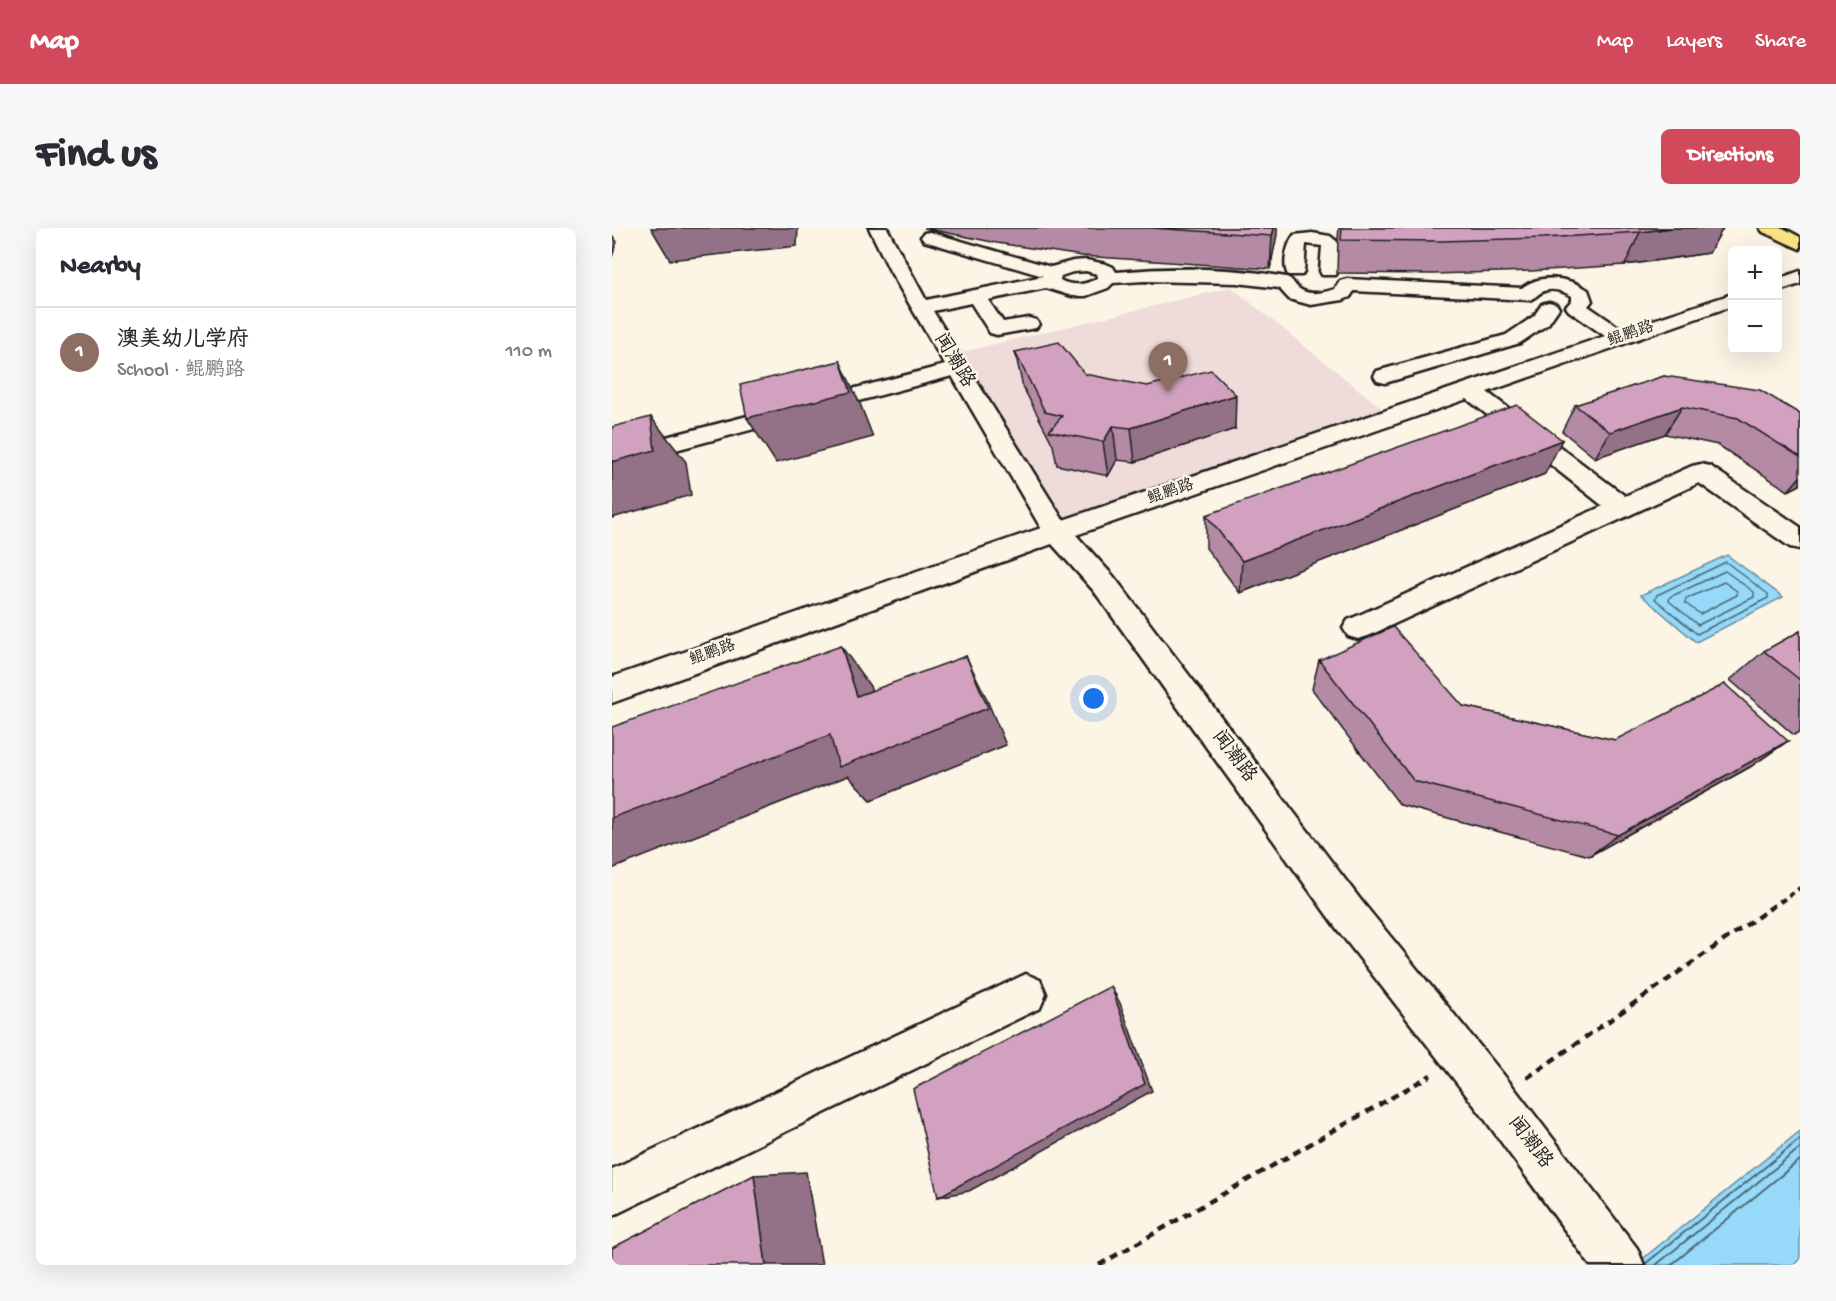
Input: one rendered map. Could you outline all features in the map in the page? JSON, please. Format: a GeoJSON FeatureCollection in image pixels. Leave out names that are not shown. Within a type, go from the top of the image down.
{"type":"FeatureCollection","features":[{"type":"Feature","properties":{"kind":"main road"},"geometry":{"type":"LineString","coordinates":[[1769,228],[1800,244]]}},
{"type":"Feature","properties":{"kind":"street","name":"闻潮路"},"geometry":{"type":"LineString","coordinates":[[878,228],[899,271],[1057,532],[1104,584],[1350,916],[1496,1099],[1620,1265]]}},
{"type":"Feature","properties":{"kind":"street"},"geometry":{"type":"LineString","coordinates":[[930,237],[1052,277],[1057,287],[1086,290],[1101,284],[1108,278],[1144,275],[1290,277],[1301,268],[1329,271],[1346,279],[1347,285],[1343,293],[1315,299],[1298,296],[1288,291],[1290,277],[1297,243],[1312,233],[1331,244],[1329,271]]}},
{"type":"Feature","properties":{"kind":"street"},"geometry":{"type":"LineString","coordinates":[[921,307],[1052,277]]}},
{"type":"Feature","properties":{"kind":"street"},"geometry":{"type":"LineString","coordinates":[[1782,284],[1800,277]]}},
{"type":"Feature","properties":{"kind":"street"},"geometry":{"type":"LineString","coordinates":[[1576,307],[1582,301],[1581,294],[1572,287],[1540,284],[1530,290],[1530,301],[1541,307],[1576,307],[1621,338]]}},
{"type":"Feature","properties":{"kind":"street"},"geometry":{"type":"LineString","coordinates":[[1347,285],[1529,294]]}},
{"type":"Feature","properties":{"kind":"street"},"geometry":{"type":"LineString","coordinates":[[976,296],[997,329],[1029,324]]}},
{"type":"Feature","properties":{"kind":"street","name":"鲲鹏路"},"geometry":{"type":"LineString","coordinates":[[612,690],[1057,532],[1728,301]]}},
{"type":"Feature","properties":{"kind":"street"},"geometry":{"type":"LineString","coordinates":[[1385,376],[1513,339],[1541,321],[1549,308]]}},
{"type":"Feature","properties":{"kind":"street"},"geometry":{"type":"LineString","coordinates":[[612,459],[958,368]]}},
{"type":"Feature","properties":{"kind":"street"},"geometry":{"type":"LineString","coordinates":[[1470,390],[1623,508]]}},
{"type":"Feature","properties":{"kind":"street"},"geometry":{"type":"LineString","coordinates":[[1358,628],[1701,472],[1800,540]]}},
{"type":"Feature","properties":{"kind":"street"},"geometry":{"type":"LineString","coordinates":[[612,1193],[1026,994]]}},
{"type":"Feature","properties":{"kind":"path"},"geometry":{"type":"LineString","coordinates":[[1496,1099],[1800,888]]}},
{"type":"Feature","properties":{"kind":"path"},"geometry":{"type":"LineString","coordinates":[[1099,1265],[1463,1057]]}},
{"type":"Feature","properties":{"kind":"shaded area"},"geometry":{"type":"Polygon","coordinates":[[[1231,287],[1393,417],[1057,532],[950,355],[1231,287]]]}},
{"type":"Feature","properties":{"kind":"water"},"geometry":{"type":"Polygon","coordinates":[[[1727,555],[1783,597],[1696,642],[1641,595],[1727,555]]]}},
{"type":"Feature","properties":{"kind":"water"},"geometry":{"type":"Polygon","coordinates":[[[1800,1131],[1800,1259],[1794,1265],[1635,1265],[1800,1131]]]}},
{"type":"Feature","properties":{"kind":"building"},"geometry":{"type":"Polygon","coordinates":[[[1152,228],[1274,228],[1272,236],[1152,228]]]}},
{"type":"Feature","properties":{"kind":"building"},"geometry":{"type":"Polygon","coordinates":[[[1342,228],[1672,228],[1544,238],[1442,241],[1341,240],[1342,228]]]}},
{"type":"Feature","properties":{"kind":"building"},"geometry":{"type":"Polygon","coordinates":[[[1059,342],[1085,374],[1147,386],[1211,370],[1236,395],[1131,428],[1113,426],[1103,442],[1049,431],[1062,416],[1045,412],[1015,352],[1059,342]]]}},
{"type":"Feature","properties":{"kind":"building"},"geometry":{"type":"Polygon","coordinates":[[[840,361],[851,392],[747,418],[740,385],[840,361]]]}},
{"type":"Feature","properties":{"kind":"building"},"geometry":{"type":"Polygon","coordinates":[[[1664,376],[1760,390],[1800,414],[1800,457],[1738,418],[1682,407],[1610,432],[1575,405],[1664,376]]]}},
{"type":"Feature","properties":{"kind":"building"},"geometry":{"type":"Polygon","coordinates":[[[1517,405],[1562,440],[1242,561],[1206,515],[1517,405]]]}},
{"type":"Feature","properties":{"kind":"building"},"geometry":{"type":"Polygon","coordinates":[[[651,417],[655,450],[612,462],[612,427],[651,417]]]}},
{"type":"Feature","properties":{"kind":"building"},"geometry":{"type":"Polygon","coordinates":[[[1393,627],[1463,706],[1615,740],[1725,684],[1788,741],[1618,835],[1414,781],[1319,660],[1393,627]]]}},
{"type":"Feature","properties":{"kind":"building"},"geometry":{"type":"Polygon","coordinates":[[[1800,631],[1800,680],[1764,651],[1800,631]]]}},
{"type":"Feature","properties":{"kind":"building"},"geometry":{"type":"Polygon","coordinates":[[[841,646],[857,696],[966,656],[988,708],[839,767],[830,735],[612,818],[612,727],[841,646]]]}},
{"type":"Feature","properties":{"kind":"building"},"geometry":{"type":"Polygon","coordinates":[[[1111,986],[1145,1084],[938,1197],[913,1089],[1111,986]]]}},
{"type":"Feature","properties":{"kind":"building"},"geometry":{"type":"Polygon","coordinates":[[[754,1175],[766,1265],[612,1265],[612,1248],[754,1175]]]}},
{"type":"Feature","properties":{"kind":"place","name":"澳美幼儿学府"},"geometry":{"type":"Point","coordinates":[1168,392]}}]}
